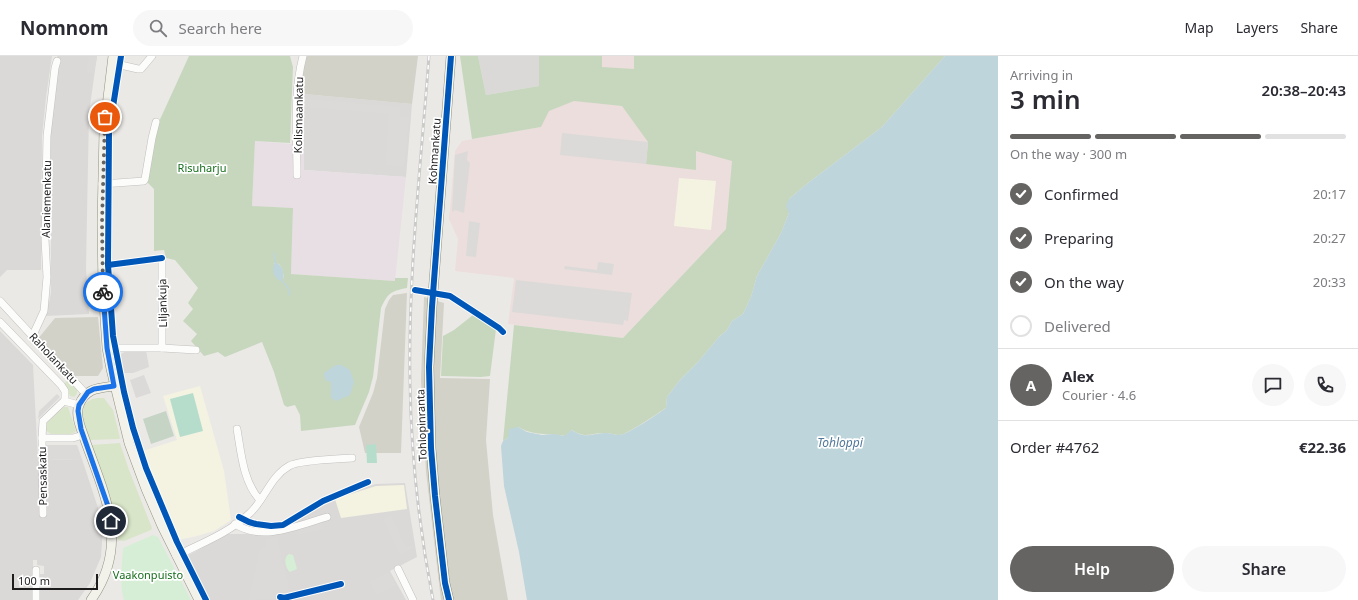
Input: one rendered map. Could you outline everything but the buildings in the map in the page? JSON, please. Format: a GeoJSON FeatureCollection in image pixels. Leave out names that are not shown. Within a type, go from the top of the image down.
{"type":"FeatureCollection","features":[{"type":"Feature","properties":{"kind":"street"},"geometry":{"type":"LineString","coordinates":[[152,56],[141,69],[136,69],[112,60],[104,131],[102,184],[103,288],[107,348],[114,386],[134,458],[154,509],[199,600]]}},
{"type":"Feature","properties":{"kind":"street","name":"Kolismaankatu"},"geometry":{"type":"LineString","coordinates":[[297,175],[298,74],[303,56]]}},
{"type":"Feature","properties":{"kind":"street","name":"Kohmankatu"},"geometry":{"type":"LineString","coordinates":[[437,248],[451,56]]}},
{"type":"Feature","properties":{"kind":"street","name":"Alaniemenkatu"},"geometry":{"type":"LineString","coordinates":[[33,335],[44,311],[46,277],[45,238],[47,134],[54,68],[57,61]]}},
{"type":"Feature","properties":{"kind":"street"},"geometry":{"type":"LineString","coordinates":[[102,184],[144,181],[156,122]]}},
{"type":"Feature","properties":{"kind":"street","name":"Tohlopinranta"},"geometry":{"type":"LineString","coordinates":[[437,248],[430,353],[430,421],[435,496],[444,577],[449,600]]}},
{"type":"Feature","properties":{"kind":"street","name":"Liljankuja"},"geometry":{"type":"LineString","coordinates":[[162,258],[162,348]]}},
{"type":"Feature","properties":{"kind":"street","name":"Raholankatu"},"geometry":{"type":"LineString","coordinates":[[0,301],[86,394],[94,389],[114,386]]}},
{"type":"Feature","properties":{"kind":"street","name":"Raholankatu"},"geometry":{"type":"LineString","coordinates":[[0,322],[61,385],[65,392],[65,401]]}},
{"type":"Feature","properties":{"kind":"street"},"geometry":{"type":"LineString","coordinates":[[107,348],[162,348],[196,350]]}},
{"type":"Feature","properties":{"kind":"street"},"geometry":{"type":"LineString","coordinates":[[86,394],[79,405],[78,417],[109,509],[112,531],[109,561],[100,586],[91,600]]}},
{"type":"Feature","properties":{"kind":"street"},"geometry":{"type":"LineString","coordinates":[[65,401],[79,405]]}},
{"type":"Feature","properties":{"kind":"street","name":"Pensaskatu"},"geometry":{"type":"LineString","coordinates":[[43,514],[43,421],[61,402],[65,401]]}},
{"type":"Feature","properties":{"kind":"street"},"geometry":{"type":"LineString","coordinates":[[237,428],[248,479],[253,491],[260,500]]}},
{"type":"Feature","properties":{"kind":"street"},"geometry":{"type":"LineString","coordinates":[[42,438],[75,438],[83,435]]}},
{"type":"Feature","properties":{"kind":"street"},"geometry":{"type":"LineString","coordinates":[[176,556],[212,539],[250,514],[273,481],[280,473],[290,466],[303,463],[352,458]]}},
{"type":"Feature","properties":{"kind":"street"},"geometry":{"type":"LineString","coordinates":[[236,524],[247,530],[279,531],[327,517]]}},
{"type":"Feature","properties":{"kind":"street"},"geometry":{"type":"LineString","coordinates":[[398,569],[413,600]]}},
{"type":"Feature","properties":{"kind":"street"},"geometry":{"type":"LineString","coordinates":[[36,570],[36,600]]}},
{"type":"Feature","properties":{"kind":"shaded area"},"geometry":{"type":"Polygon","coordinates":[[[0,56],[52,56],[42,136],[41,270],[7,270],[0,277],[0,56]]]}},
{"type":"Feature","properties":{"kind":"shaded area"},"geometry":{"type":"Polygon","coordinates":[[[57,56],[97,56],[89,113],[86,268],[89,314],[46,316],[51,293],[51,130],[58,72],[57,56]]]}},
{"type":"Feature","properties":{"kind":"shaded area"},"geometry":{"type":"Polygon","coordinates":[[[89,56],[97,57],[94,73],[86,72],[89,56]]]}},
{"type":"Feature","properties":{"kind":"shaded area"},"geometry":{"type":"Polygon","coordinates":[[[302,56],[418,56],[412,104],[304,94],[302,56]]]}},
{"type":"Feature","properties":{"kind":"shaded area"},"geometry":{"type":"Polygon","coordinates":[[[478,56],[539,56],[539,86],[486,95],[478,56]]]}},
{"type":"Feature","properties":{"kind":"shaded area"},"geometry":{"type":"Polygon","coordinates":[[[566,56],[680,56],[762,118],[726,229],[623,338],[508,324],[514,278],[455,271],[458,239],[449,219],[455,151],[462,141],[541,127],[566,56]]]}},
{"type":"Feature","properties":{"kind":"shaded area"},"geometry":{"type":"Polygon","coordinates":[[[304,94],[412,104],[406,177],[304,170],[304,94]]]}},
{"type":"Feature","properties":{"kind":"shaded area"},"geometry":{"type":"Polygon","coordinates":[[[306,99],[400,107],[400,116],[409,117],[404,167],[386,165],[389,114],[305,107],[306,99]]]}},
{"type":"Feature","properties":{"kind":"shaded area"},"geometry":{"type":"Polygon","coordinates":[[[562,133],[648,142],[646,164],[560,155],[562,133]]]}},
{"type":"Feature","properties":{"kind":"shaded area"},"geometry":{"type":"Polygon","coordinates":[[[255,141],[304,145],[304,170],[406,177],[395,281],[291,274],[293,208],[252,206],[255,141]]]}},
{"type":"Feature","properties":{"kind":"shaded area"},"geometry":{"type":"Polygon","coordinates":[[[468,151],[467,160],[470,163],[464,213],[455,210],[452,212],[455,155],[468,151]]]}},
{"type":"Feature","properties":{"kind":"shaded area"},"geometry":{"type":"Polygon","coordinates":[[[679,178],[716,181],[711,230],[674,226],[679,178]]]}},
{"type":"Feature","properties":{"kind":"shaded area"},"geometry":{"type":"Polygon","coordinates":[[[469,221],[480,223],[476,257],[466,256],[469,221]]]}},
{"type":"Feature","properties":{"kind":"shaded area"},"geometry":{"type":"Polygon","coordinates":[[[598,262],[614,264],[612,275],[564,269],[565,266],[597,270],[598,262]]]}},
{"type":"Feature","properties":{"kind":"shaded area"},"geometry":{"type":"Polygon","coordinates":[[[516,280],[632,293],[628,321],[624,320],[623,325],[512,312],[516,280]]]}},
{"type":"Feature","properties":{"kind":"shaded area"},"geometry":{"type":"Polygon","coordinates":[[[407,293],[401,453],[365,453],[359,427],[373,393],[377,378],[385,309],[393,295],[407,293]]]}},
{"type":"Feature","properties":{"kind":"shaded area"},"geometry":{"type":"Polygon","coordinates":[[[424,297],[444,303],[440,378],[490,379],[486,440],[493,515],[508,600],[441,600],[426,472],[421,380],[424,297]]]}},
{"type":"Feature","properties":{"kind":"shaded area"},"geometry":{"type":"Polygon","coordinates":[[[98,317],[103,368],[98,376],[70,376],[37,340],[55,318],[98,317]]]}},
{"type":"Feature","properties":{"kind":"shaded area"},"geometry":{"type":"Polygon","coordinates":[[[0,331],[33,365],[38,460],[82,459],[100,514],[103,528],[101,557],[90,583],[78,600],[38,600],[38,574],[44,574],[44,566],[37,565],[37,560],[33,560],[33,600],[0,600],[0,331]]]}},
{"type":"Feature","properties":{"kind":"shaded area"},"geometry":{"type":"Polygon","coordinates":[[[128,350],[146,350],[149,367],[133,373],[123,373],[121,354],[128,350]]]}},
{"type":"Feature","properties":{"kind":"shaded area"},"geometry":{"type":"Polygon","coordinates":[[[144,375],[151,393],[136,398],[130,380],[144,375]]]}},
{"type":"Feature","properties":{"kind":"shaded area"},"geometry":{"type":"Polygon","coordinates":[[[200,386],[224,471],[231,520],[214,531],[178,540],[156,488],[143,451],[177,440],[163,396],[200,386]]]}},
{"type":"Feature","properties":{"kind":"shaded area"},"geometry":{"type":"Polygon","coordinates":[[[57,394],[60,397],[38,419],[39,411],[57,394]]]}},
{"type":"Feature","properties":{"kind":"shaded area"},"geometry":{"type":"Polygon","coordinates":[[[166,411],[174,436],[151,444],[143,419],[166,411]]]}},
{"type":"Feature","properties":{"kind":"shaded area"},"geometry":{"type":"Polygon","coordinates":[[[45,445],[77,445],[82,459],[46,460],[45,445]]]}},
{"type":"Feature","properties":{"kind":"shaded area"},"geometry":{"type":"Polygon","coordinates":[[[405,483],[417,557],[390,571],[406,600],[210,600],[187,556],[228,534],[253,534],[283,526],[320,503],[349,491],[376,484],[405,483]]]}},
{"type":"Feature","properties":{"kind":"shaded area"},"geometry":{"type":"Polygon","coordinates":[[[404,485],[407,509],[341,518],[335,499],[376,486],[404,485]]]}},
{"type":"Feature","properties":{"kind":"shaded area"},"geometry":{"type":"Polygon","coordinates":[[[319,512],[323,529],[296,535],[295,530],[306,526],[303,518],[319,512]]]}},
{"type":"Feature","properties":{"kind":"shaded area"},"geometry":{"type":"Polygon","coordinates":[[[391,515],[406,547],[412,545],[413,548],[400,555],[383,519],[391,515]]]}},
{"type":"Feature","properties":{"kind":"shaded area"},"geometry":{"type":"Polygon","coordinates":[[[277,537],[290,592],[283,593],[273,599],[249,600],[260,549],[266,546],[265,540],[277,537]]]}},
{"type":"Feature","properties":{"kind":"shaded area"},"geometry":{"type":"Polygon","coordinates":[[[389,572],[396,585],[376,595],[370,582],[389,572]]]}},
{"type":"Feature","properties":{"kind":"green space","name":"Risuharju"},"geometry":{"type":"Polygon","coordinates":[[[189,56],[290,56],[293,67],[290,143],[255,141],[252,206],[293,208],[291,274],[395,281],[395,278],[408,278],[407,288],[397,290],[388,296],[381,308],[373,377],[369,392],[355,425],[301,431],[300,415],[295,405],[287,407],[284,405],[274,372],[262,342],[225,357],[218,352],[204,356],[191,341],[197,334],[183,321],[193,309],[188,303],[198,288],[175,260],[166,258],[164,250],[154,251],[154,189],[147,182],[157,126],[189,56]],[[274,263],[274,273],[283,279],[283,272],[279,264],[274,263]]]}},
{"type":"Feature","properties":{"kind":"green space"},"geometry":{"type":"Polygon","coordinates":[[[460,56],[478,56],[486,95],[539,86],[539,56],[602,56],[602,67],[634,69],[634,56],[945,56],[882,127],[789,199],[789,213],[781,233],[757,276],[751,297],[743,314],[732,321],[727,330],[680,380],[667,397],[666,408],[620,435],[605,433],[585,435],[572,430],[565,436],[535,433],[518,427],[508,438],[503,441],[514,325],[623,338],[726,229],[732,161],[696,151],[696,170],[646,164],[648,142],[622,106],[574,101],[549,111],[541,127],[472,139],[460,56]]]}},
{"type":"Feature","properties":{"kind":"green space"},"geometry":{"type":"Polygon","coordinates":[[[473,315],[496,329],[490,376],[441,376],[443,336],[454,330],[473,315]]]}},
{"type":"Feature","properties":{"kind":"green space"},"geometry":{"type":"Polygon","coordinates":[[[69,379],[77,388],[77,394],[74,397],[70,396],[64,384],[69,379]]]}},
{"type":"Feature","properties":{"kind":"green space"},"geometry":{"type":"Polygon","coordinates":[[[193,393],[203,431],[180,437],[170,399],[193,393]]]}},
{"type":"Feature","properties":{"kind":"green space"},"geometry":{"type":"Polygon","coordinates":[[[97,398],[104,398],[113,410],[119,439],[89,440],[83,421],[83,409],[85,404],[97,398]]]}},
{"type":"Feature","properties":{"kind":"green space"},"geometry":{"type":"Polygon","coordinates":[[[64,407],[68,407],[76,431],[61,436],[48,433],[46,430],[47,423],[64,407]]]}},
{"type":"Feature","properties":{"kind":"green space"},"geometry":{"type":"Polygon","coordinates":[[[120,443],[152,528],[151,530],[124,541],[118,540],[114,511],[91,445],[120,443]]]}},
{"type":"Feature","properties":{"kind":"green space"},"geometry":{"type":"Polygon","coordinates":[[[376,444],[377,463],[367,463],[366,445],[376,444]]]}},
{"type":"Feature","properties":{"kind":"green space","name":"Vaakonpuisto"},"geometry":{"type":"Polygon","coordinates":[[[153,535],[158,537],[191,600],[124,600],[121,581],[123,548],[153,535]]]}},
{"type":"Feature","properties":{"kind":"green space"},"geometry":{"type":"Polygon","coordinates":[[[287,555],[293,555],[297,569],[290,572],[285,563],[287,555]]]}},
{"type":"Feature","properties":{"kind":"water","name":"Tohloppi"},"geometry":{"type":"Polygon","coordinates":[[[945,56],[998,56],[998,600],[527,600],[519,552],[504,486],[501,446],[503,441],[508,438],[509,429],[518,427],[527,432],[542,435],[554,434],[564,436],[572,430],[584,435],[605,433],[620,435],[636,428],[666,408],[667,397],[680,380],[727,330],[732,321],[743,314],[751,297],[757,276],[781,233],[789,213],[786,206],[789,199],[882,127],[945,56]]]}},
{"type":"Feature","properties":{"kind":"water"},"geometry":{"type":"Polygon","coordinates":[[[275,262],[280,265],[283,270],[282,281],[275,276],[273,271],[275,262]]]}},
{"type":"Feature","properties":{"kind":"water"},"geometry":{"type":"Polygon","coordinates":[[[336,365],[341,365],[350,370],[354,382],[350,395],[336,401],[331,398],[331,382],[325,380],[324,373],[336,365]]]}},
{"type":"Feature","properties":{"kind":"waterway"},"geometry":{"type":"LineString","coordinates":[[274,253],[275,262]]}},
{"type":"Feature","properties":{"kind":"waterway"},"geometry":{"type":"LineString","coordinates":[[282,281],[288,288],[290,295]]}},
{"type":"Feature","properties":{"kind":"railway"},"geometry":{"type":"LineString","coordinates":[[429,56],[413,259],[410,381],[414,464],[420,519],[433,600]]}},
{"type":"Feature","properties":{"kind":"cycle path"},"geometry":{"type":"LineString","coordinates":[[121,56],[109,132],[108,265],[113,336],[124,392],[133,428],[146,468],[177,542],[206,600]]}},
{"type":"Feature","properties":{"kind":"cycle path"},"geometry":{"type":"LineString","coordinates":[[449,600],[445,583],[435,496],[431,448],[429,367],[432,307],[451,56]]}},
{"type":"Feature","properties":{"kind":"cycle path"},"geometry":{"type":"LineString","coordinates":[[108,265],[162,258]]}},
{"type":"Feature","properties":{"kind":"cycle path"},"geometry":{"type":"LineString","coordinates":[[415,290],[450,296],[503,332]]}},
{"type":"Feature","properties":{"kind":"cycle path"},"geometry":{"type":"LineString","coordinates":[[239,517],[256,524],[271,526],[283,525],[323,501],[368,482]]}},
{"type":"Feature","properties":{"kind":"cycle path"},"geometry":{"type":"LineString","coordinates":[[280,597],[284,598],[341,584]]}},
{"type":"Feature","properties":{"kind":"way so far"},"geometry":{"type":"LineString","coordinates":[[103,292],[102,223],[105,117]]}},
{"type":"Feature","properties":{"kind":"route"},"geometry":{"type":"LineString","coordinates":[[103,292],[107,348],[114,386],[100,387],[88,392],[79,405],[78,413],[81,429],[109,509],[111,521]]}}]}
